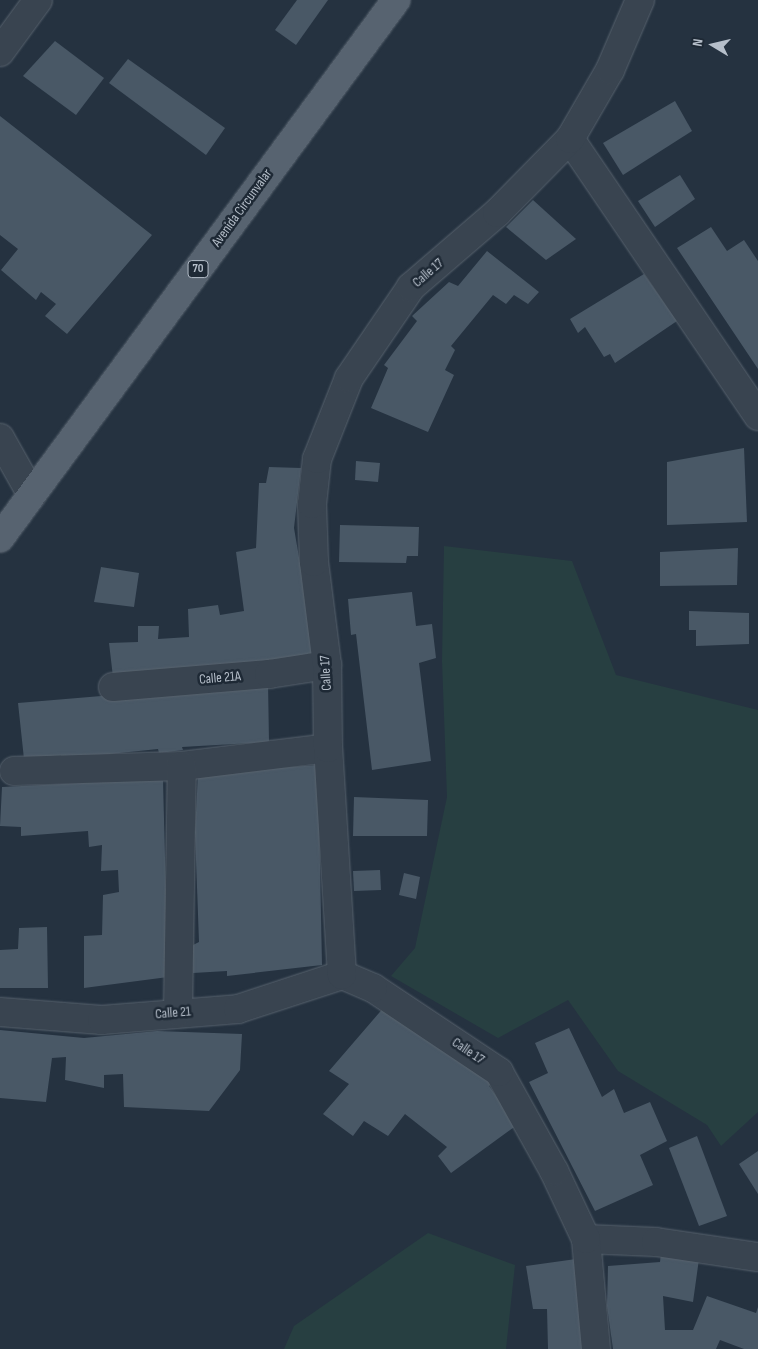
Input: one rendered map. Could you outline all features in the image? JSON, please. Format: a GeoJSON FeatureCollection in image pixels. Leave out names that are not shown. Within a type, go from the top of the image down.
{"type":"FeatureCollection","features":[{"type":"Feature","properties":{"kind":"main road","name":"Avenida Circunvalar"},"geometry":{"type":"LineString","coordinates":[[0,538],[396,0]]}},
{"type":"Feature","properties":{"kind":"street"},"geometry":{"type":"LineString","coordinates":[[0,52],[38,0]]}},
{"type":"Feature","properties":{"kind":"street","name":"Calle 17"},"geometry":{"type":"LineString","coordinates":[[596,1349],[586,1240],[554,1171],[499,1072],[373,988],[342,975],[328,748],[327,665],[314,562],[312,504],[317,459],[349,378],[411,287],[497,213],[570,139],[610,70],[640,0]]}},
{"type":"Feature","properties":{"kind":"street"},"geometry":{"type":"LineString","coordinates":[[570,139],[758,416]]}},
{"type":"Feature","properties":{"kind":"street"},"geometry":{"type":"LineString","coordinates":[[0,438],[32,495]]}},
{"type":"Feature","properties":{"kind":"street","name":"Calle 21A"},"geometry":{"type":"LineString","coordinates":[[112,687],[269,674],[327,665]]}},
{"type":"Feature","properties":{"kind":"street"},"geometry":{"type":"LineString","coordinates":[[14,771],[182,766],[328,748]]}},
{"type":"Feature","properties":{"kind":"street"},"geometry":{"type":"LineString","coordinates":[[178,1012],[182,766]]}},
{"type":"Feature","properties":{"kind":"street","name":"Calle 21"},"geometry":{"type":"LineString","coordinates":[[0,1012],[102,1020],[178,1012],[238,1009],[342,975]]}},
{"type":"Feature","properties":{"kind":"street"},"geometry":{"type":"LineString","coordinates":[[586,1240],[656,1242],[758,1257]]}},
{"type":"Feature","properties":{"kind":"green space"},"geometry":{"type":"Polygon","coordinates":[[[444,546],[572,561],[616,675],[758,710],[758,1112],[721,1146],[707,1125],[618,1071],[568,1000],[498,1038],[391,976],[415,948],[447,797],[442,661],[444,546]]]}},
{"type":"Feature","properties":{"kind":"green space"},"geometry":{"type":"Polygon","coordinates":[[[428,1233],[515,1265],[506,1349],[284,1349],[294,1326],[428,1233]]]}},
{"type":"Feature","properties":{"kind":"building"},"geometry":{"type":"Polygon","coordinates":[[[297,0],[328,0],[296,45],[275,30],[297,0]]]}},
{"type":"Feature","properties":{"kind":"building"},"geometry":{"type":"Polygon","coordinates":[[[55,41],[104,78],[76,115],[23,76],[55,41]]]}},
{"type":"Feature","properties":{"kind":"building"},"geometry":{"type":"Polygon","coordinates":[[[128,59],[225,128],[206,155],[109,83],[128,59]]]}},
{"type":"Feature","properties":{"kind":"building"},"geometry":{"type":"Polygon","coordinates":[[[675,101],[692,131],[623,175],[603,143],[675,101]]]}},
{"type":"Feature","properties":{"kind":"building"},"geometry":{"type":"Polygon","coordinates":[[[0,116],[152,235],[67,334],[45,316],[56,304],[41,292],[36,300],[1,270],[18,249],[0,235],[0,116]]]}},
{"type":"Feature","properties":{"kind":"building"},"geometry":{"type":"Polygon","coordinates":[[[680,175],[695,199],[655,227],[638,201],[680,175]]]}},
{"type":"Feature","properties":{"kind":"building"},"geometry":{"type":"Polygon","coordinates":[[[533,200],[576,239],[546,260],[506,227],[533,200]]]}},
{"type":"Feature","properties":{"kind":"building"},"geometry":{"type":"Polygon","coordinates":[[[711,227],[727,251],[744,240],[758,261],[758,369],[677,248],[711,227]]]}},
{"type":"Feature","properties":{"kind":"building"},"geometry":{"type":"Polygon","coordinates":[[[487,251],[539,292],[528,304],[514,295],[506,304],[493,295],[451,346],[455,350],[445,370],[454,375],[428,432],[371,408],[388,368],[384,365],[417,321],[412,316],[449,282],[458,286],[487,251]]]}},
{"type":"Feature","properties":{"kind":"building"},"geometry":{"type":"Polygon","coordinates":[[[644,274],[677,321],[615,363],[610,354],[604,357],[585,327],[578,333],[570,319],[644,274]]]}},
{"type":"Feature","properties":{"kind":"building"},"geometry":{"type":"Polygon","coordinates":[[[744,448],[747,522],[667,525],[667,462],[744,448]]]}},
{"type":"Feature","properties":{"kind":"building"},"geometry":{"type":"Polygon","coordinates":[[[356,461],[380,463],[378,482],[355,480],[356,461]]]}},
{"type":"Feature","properties":{"kind":"building"},"geometry":{"type":"Polygon","coordinates":[[[269,467],[301,468],[294,528],[315,652],[291,658],[113,677],[109,643],[138,642],[138,626],[159,626],[158,639],[189,637],[188,609],[218,605],[220,615],[244,611],[236,552],[256,548],[259,483],[266,483],[269,467]]]}},
{"type":"Feature","properties":{"kind":"building"},"geometry":{"type":"Polygon","coordinates":[[[340,525],[419,527],[418,556],[407,556],[406,563],[339,562],[340,525]]]}},
{"type":"Feature","properties":{"kind":"building"},"geometry":{"type":"Polygon","coordinates":[[[738,548],[737,585],[660,586],[660,552],[738,548]]]}},
{"type":"Feature","properties":{"kind":"building"},"geometry":{"type":"Polygon","coordinates":[[[101,567],[139,573],[134,607],[94,602],[101,567]]]}},
{"type":"Feature","properties":{"kind":"building"},"geometry":{"type":"Polygon","coordinates":[[[412,592],[416,626],[432,624],[436,658],[419,663],[431,761],[372,770],[356,634],[351,635],[348,599],[412,592]]]}},
{"type":"Feature","properties":{"kind":"building"},"geometry":{"type":"Polygon","coordinates":[[[689,611],[749,613],[749,644],[696,646],[696,630],[689,630],[689,611]]]}},
{"type":"Feature","properties":{"kind":"building"},"geometry":{"type":"Polygon","coordinates":[[[268,682],[269,742],[182,747],[183,750],[159,753],[158,749],[61,759],[61,755],[24,759],[18,703],[268,682]]]}},
{"type":"Feature","properties":{"kind":"building"},"geometry":{"type":"Polygon","coordinates":[[[318,765],[322,965],[227,976],[227,971],[193,973],[193,945],[199,942],[195,832],[198,774],[318,765]]]}},
{"type":"Feature","properties":{"kind":"building"},"geometry":{"type":"Polygon","coordinates":[[[163,779],[168,977],[84,988],[84,936],[102,935],[103,895],[119,892],[118,870],[101,871],[102,845],[89,847],[88,831],[21,836],[21,827],[0,826],[2,787],[163,779]]]}},
{"type":"Feature","properties":{"kind":"building"},"geometry":{"type":"Polygon","coordinates":[[[354,797],[428,800],[427,836],[353,836],[354,797]]]}},
{"type":"Feature","properties":{"kind":"building"},"geometry":{"type":"Polygon","coordinates":[[[380,870],[381,890],[354,891],[353,871],[380,870]]]}},
{"type":"Feature","properties":{"kind":"building"},"geometry":{"type":"Polygon","coordinates":[[[404,873],[420,877],[416,899],[399,895],[404,873]]]}},
{"type":"Feature","properties":{"kind":"building"},"geometry":{"type":"Polygon","coordinates":[[[47,927],[48,988],[0,988],[0,950],[18,949],[19,928],[47,927]]]}},
{"type":"Feature","properties":{"kind":"building"},"geometry":{"type":"Polygon","coordinates":[[[385,1006],[493,1082],[489,1086],[517,1125],[451,1173],[438,1156],[447,1147],[405,1114],[388,1136],[364,1121],[353,1136],[323,1114],[349,1084],[329,1071],[385,1006]]]}},
{"type":"Feature","properties":{"kind":"building"},"geometry":{"type":"Polygon","coordinates":[[[569,1028],[602,1097],[614,1089],[624,1113],[650,1102],[667,1141],[640,1155],[653,1185],[595,1211],[529,1082],[548,1073],[535,1043],[569,1028]]]}},
{"type":"Feature","properties":{"kind":"building"},"geometry":{"type":"Polygon","coordinates":[[[0,1030],[84,1038],[157,1031],[242,1034],[240,1070],[209,1111],[124,1107],[123,1074],[104,1075],[104,1088],[65,1080],[66,1057],[52,1058],[46,1102],[0,1098],[0,1030]]]}},
{"type":"Feature","properties":{"kind":"building"},"geometry":{"type":"Polygon","coordinates":[[[697,1136],[727,1216],[699,1226],[669,1148],[697,1136]]]}},
{"type":"Feature","properties":{"kind":"building"},"geometry":{"type":"Polygon","coordinates":[[[758,1151],[758,1194],[739,1164],[758,1151]]]}},
{"type":"Feature","properties":{"kind":"building"},"geometry":{"type":"Polygon","coordinates":[[[661,1253],[699,1259],[693,1302],[663,1296],[665,1330],[693,1330],[707,1296],[756,1313],[758,1307],[758,1349],[744,1349],[720,1340],[716,1349],[613,1349],[607,1306],[608,1266],[660,1262],[661,1253]]]}},
{"type":"Feature","properties":{"kind":"building"},"geometry":{"type":"Polygon","coordinates":[[[576,1259],[584,1349],[548,1349],[547,1309],[533,1309],[526,1266],[576,1259]]]}}]}
